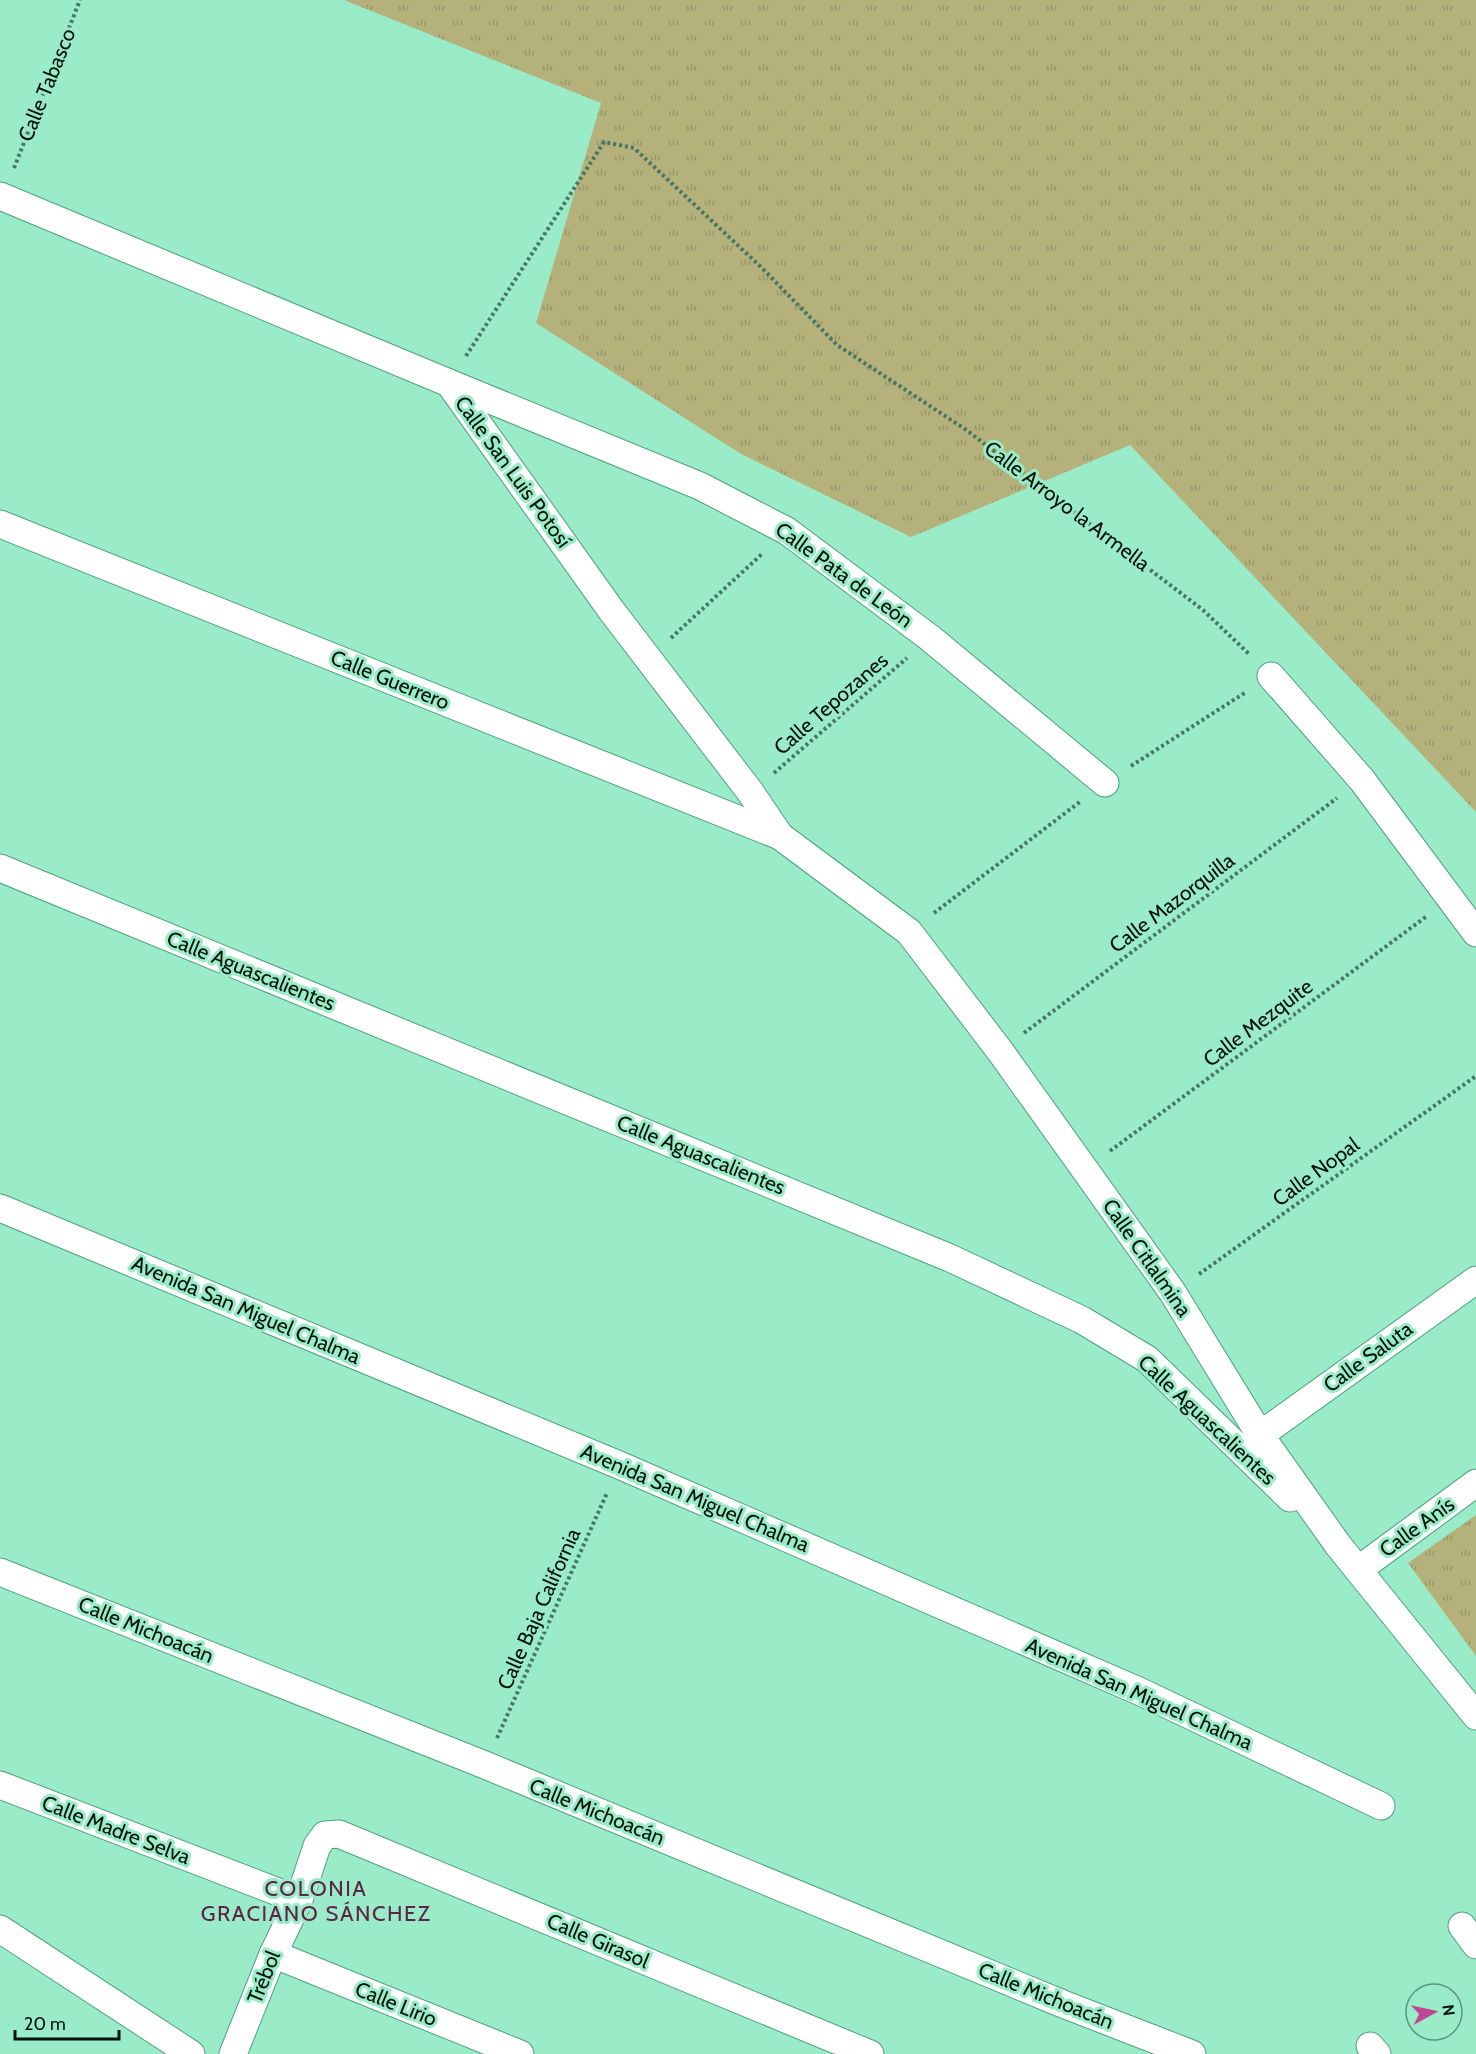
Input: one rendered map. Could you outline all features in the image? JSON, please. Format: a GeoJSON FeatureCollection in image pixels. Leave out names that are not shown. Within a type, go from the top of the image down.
{"type":"FeatureCollection","features":[{"type":"Feature","properties":{"kind":"street","name":"Calle San Luis Potosí"},"geometry":{"type":"LineString","coordinates":[[1,199],[449,383],[648,659],[751,793],[780,836]]}},
{"type":"Feature","properties":{"kind":"street","name":"Calle Pata de León"},"geometry":{"type":"LineString","coordinates":[[449,383],[700,486],[787,531],[930,638],[1105,783]]}},
{"type":"Feature","properties":{"kind":"street","name":"Calle Guerrero"},"geometry":{"type":"LineString","coordinates":[[0,524],[780,836]]}},
{"type":"Feature","properties":{"kind":"street"},"geometry":{"type":"LineString","coordinates":[[1271,676],[1362,780],[1476,933]]}},
{"type":"Feature","properties":{"kind":"street","name":"Calle Citlalmina"},"geometry":{"type":"LineString","coordinates":[[780,836],[909,932],[1000,1051],[1173,1293],[1260,1435],[1338,1545],[1472,1703]]}},
{"type":"Feature","properties":{"kind":"street","name":"Calle Aguascalientes"},"geometry":{"type":"LineString","coordinates":[[0,868],[950,1258],[1082,1320],[1147,1359],[1338,1545]]}},
{"type":"Feature","properties":{"kind":"street","name":"Avenida San Miguel Chalma"},"geometry":{"type":"LineString","coordinates":[[0,1208],[620,1465],[1141,1692],[1381,1806]]}},
{"type":"Feature","properties":{"kind":"street","name":"Calle Saluta"},"geometry":{"type":"LineString","coordinates":[[1260,1435],[1476,1280]]}},
{"type":"Feature","properties":{"kind":"street","name":"Calle Anís"},"geometry":{"type":"LineString","coordinates":[[1358,1570],[1476,1484]]}},
{"type":"Feature","properties":{"kind":"street","name":"Calle Michoacán"},"geometry":{"type":"LineString","coordinates":[[0,1572],[484,1765],[1063,2004],[1192,2054]]}},
{"type":"Feature","properties":{"kind":"street","name":"Calle Madre Selva"},"geometry":{"type":"LineString","coordinates":[[0,1785],[299,1900]]}},
{"type":"Feature","properties":{"kind":"street","name":"Calle Girasol"},"geometry":{"type":"LineString","coordinates":[[325,1835],[339,1834],[870,2054]]}},
{"type":"Feature","properties":{"kind":"street","name":"Trébol"},"geometry":{"type":"LineString","coordinates":[[233,2054],[273,1954],[299,1900],[317,1846],[325,1835]]}},
{"type":"Feature","properties":{"kind":"street"},"geometry":{"type":"LineString","coordinates":[[0,1929],[191,2054]]}},
{"type":"Feature","properties":{"kind":"street","name":"Calle Lirio"},"geometry":{"type":"LineString","coordinates":[[273,1954],[488,2048],[520,2054]]}},
{"type":"Feature","properties":{"kind":"path","name":"Calle Tabasco"},"geometry":{"type":"LineString","coordinates":[[1,199],[80,0]]}},
{"type":"Feature","properties":{"kind":"path","name":"Calle Arroyo la Armella"},"geometry":{"type":"LineString","coordinates":[[449,383],[604,142],[634,148],[762,268],[837,345],[965,429],[1203,610],[1271,676]]}},
{"type":"Feature","properties":{"kind":"path"},"geometry":{"type":"LineString","coordinates":[[648,659],[787,531]]}},
{"type":"Feature","properties":{"kind":"path","name":"Calle Tepozanes"},"geometry":{"type":"LineString","coordinates":[[751,793],[930,638]]}},
{"type":"Feature","properties":{"kind":"path","name":"Calle Mazorquilla"},"geometry":{"type":"LineString","coordinates":[[1000,1051],[1362,780]]}},
{"type":"Feature","properties":{"kind":"path","name":"Calle Mezquite"},"geometry":{"type":"LineString","coordinates":[[1085,1170],[1449,899]]}},
{"type":"Feature","properties":{"kind":"path","name":"Calle Nopal"},"geometry":{"type":"LineString","coordinates":[[1173,1293],[1476,1076]]}},
{"type":"Feature","properties":{"kind":"path","name":"Calle Baja California"},"geometry":{"type":"LineString","coordinates":[[484,1765],[620,1465]]}},
{"type":"Feature","properties":{"kind":"green space"},"geometry":{"type":"Polygon","coordinates":[[[344,0],[1476,0],[1476,812],[1130,445],[911,537],[741,454],[536,323],[601,103],[344,0]]]}},
{"type":"Feature","properties":{"kind":"green space"},"geometry":{"type":"Polygon","coordinates":[[[1476,1515],[1476,1656],[1408,1563],[1476,1515]]]}},
{"type":"Feature","properties":{"kind":"district","name":"COLONIA GRACIANO SÁNCHEZ"},"geometry":{"type":"Point","coordinates":[316,1901]}}]}
